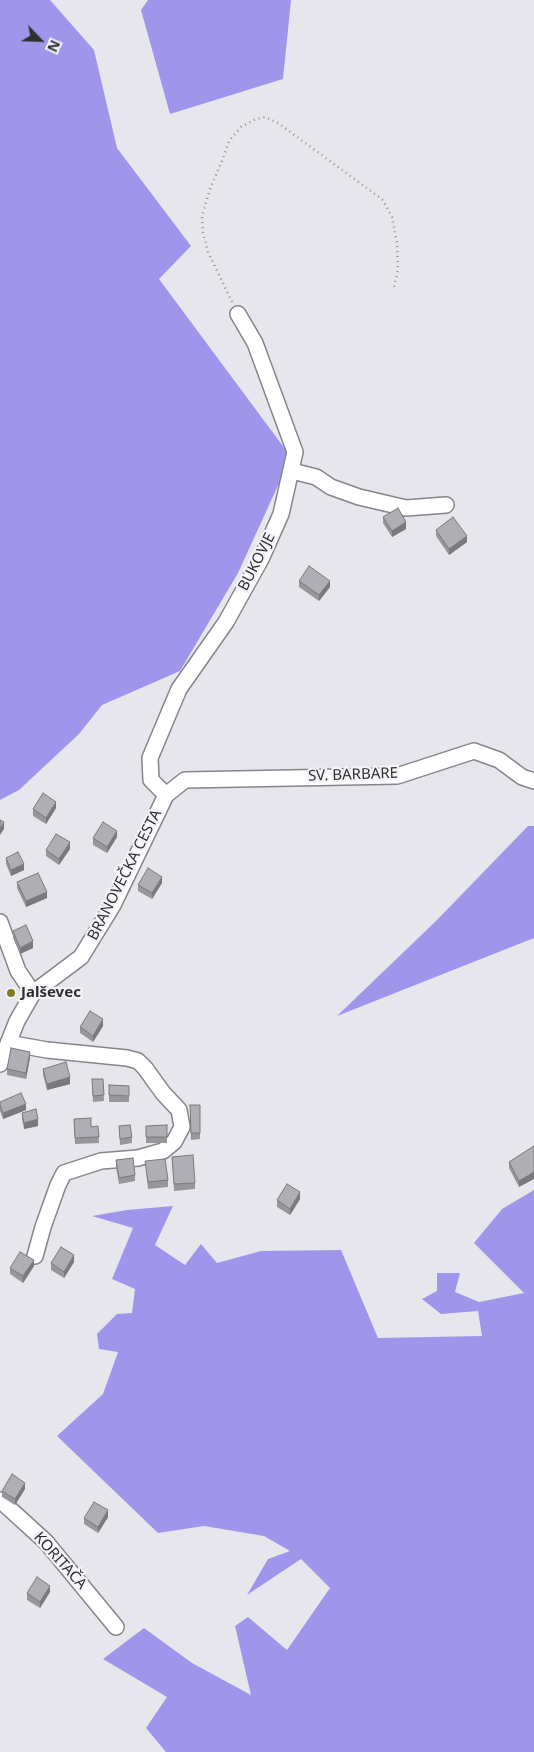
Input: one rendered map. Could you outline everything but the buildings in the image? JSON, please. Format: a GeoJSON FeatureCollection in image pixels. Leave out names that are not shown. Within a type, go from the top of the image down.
{"type":"FeatureCollection","features":[{"type":"Feature","properties":{"kind":"street","name":"BUKOVJE"},"geometry":{"type":"LineString","coordinates":[[166,795],[151,780],[150,758],[179,689],[226,622],[260,559],[281,514],[295,452],[255,343],[238,314]]}},
{"type":"Feature","properties":{"kind":"street"},"geometry":{"type":"LineString","coordinates":[[292,471],[316,477],[331,487],[359,497],[406,508],[446,505]]}},
{"type":"Feature","properties":{"kind":"street","name":"SV. BARBARE"},"geometry":{"type":"LineString","coordinates":[[166,795],[185,780],[396,776],[474,751],[499,760],[522,777],[534,781]]}},
{"type":"Feature","properties":{"kind":"street","name":"BRANOVEČKA CESTA"},"geometry":{"type":"LineString","coordinates":[[0,1064],[17,1021],[33,993],[81,957],[112,905],[166,795]]}},
{"type":"Feature","properties":{"kind":"street"},"geometry":{"type":"LineString","coordinates":[[0,922],[18,971],[33,993]]}},
{"type":"Feature","properties":{"kind":"street"},"geometry":{"type":"LineString","coordinates":[[8,1043],[47,1050],[91,1056],[127,1058],[138,1061],[179,1110],[182,1127],[174,1142],[163,1151],[138,1158],[101,1161],[64,1174],[42,1227],[35,1256]]}},
{"type":"Feature","properties":{"kind":"street","name":"KORITAČA"},"geometry":{"type":"LineString","coordinates":[[0,1500],[46,1542],[116,1627]]}},
{"type":"Feature","properties":{"kind":"path"},"geometry":{"type":"LineString","coordinates":[[238,314],[208,252],[203,233],[202,216],[228,141],[241,127],[256,119],[265,117],[278,123],[383,200],[392,217],[398,243],[398,270],[394,287]]}},
{"type":"Feature","properties":{"kind":"shaded area"},"geometry":{"type":"Polygon","coordinates":[[[0,0],[50,0],[94,50],[117,148],[191,246],[159,279],[291,457],[238,573],[180,671],[102,705],[79,734],[19,790],[0,800],[0,0]]]}},
{"type":"Feature","properties":{"kind":"shaded area"},"geometry":{"type":"Polygon","coordinates":[[[148,0],[291,0],[283,79],[170,114],[141,10],[148,0]]]}},
{"type":"Feature","properties":{"kind":"shaded area"},"geometry":{"type":"Polygon","coordinates":[[[528,826],[534,826],[534,938],[337,1016],[437,920],[528,826]]]}},
{"type":"Feature","properties":{"kind":"shaded area"},"geometry":{"type":"Polygon","coordinates":[[[534,1190],[534,1752],[166,1752],[146,1728],[167,1697],[103,1659],[144,1628],[192,1663],[251,1695],[235,1626],[248,1617],[287,1650],[330,1588],[301,1559],[247,1595],[268,1559],[290,1551],[264,1536],[204,1526],[158,1533],[57,1436],[103,1394],[118,1352],[99,1349],[97,1334],[117,1314],[132,1313],[135,1289],[112,1279],[133,1228],[92,1216],[127,1210],[173,1206],[155,1245],[185,1265],[201,1244],[217,1263],[261,1251],[341,1250],[378,1338],[482,1336],[478,1311],[441,1314],[422,1299],[437,1291],[437,1273],[460,1273],[455,1292],[479,1302],[524,1293],[474,1243],[502,1209],[534,1190]]]}},
{"type":"Feature","properties":{"kind":"place","name":"Jalševec"},"geometry":{"type":"Point","coordinates":[11,993]}}]}
